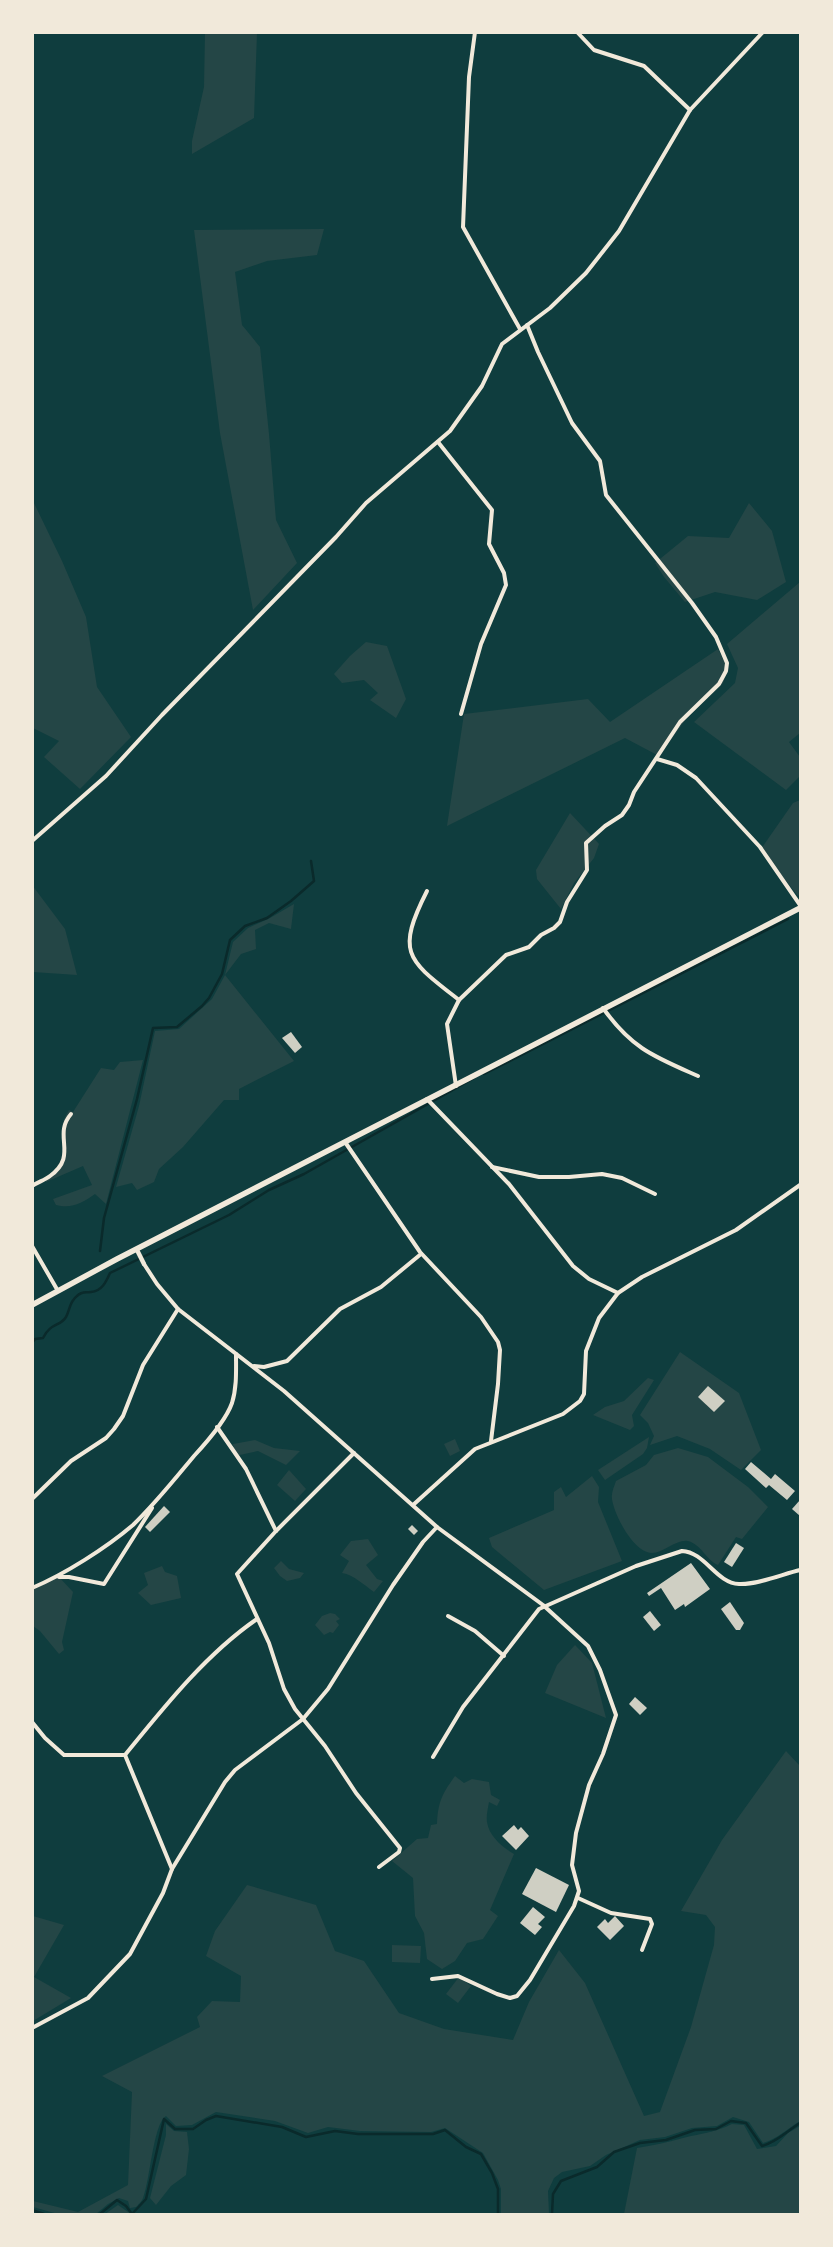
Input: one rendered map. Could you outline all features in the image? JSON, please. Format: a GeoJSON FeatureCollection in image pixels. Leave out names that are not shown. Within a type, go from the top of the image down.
{"type":"FeatureCollection","features":[{"type":"Feature","properties":{"kind":"main road"},"geometry":{"type":"LineString","coordinates":[[32,1305],[800,907]]}},
{"type":"Feature","properties":{"kind":"street"},"geometry":{"type":"LineString","coordinates":[[475,32],[469,77],[463,227],[520,329]]}},
{"type":"Feature","properties":{"kind":"street"},"geometry":{"type":"LineString","coordinates":[[576,32],[594,50],[644,66],[690,110]]}},
{"type":"Feature","properties":{"kind":"street"},"geometry":{"type":"LineString","coordinates":[[32,841],[106,776],[162,714],[336,537],[366,503],[438,442],[460,417],[482,386],[502,344],[550,308],[578,282],[619,231],[690,110],[763,32]]}},
{"type":"Feature","properties":{"kind":"street"},"geometry":{"type":"LineString","coordinates":[[456,1086],[447,1024],[459,1000],[506,955],[529,947],[541,935],[554,928],[560,922],[567,902],[587,870],[586,843],[605,826],[622,815],[629,805],[634,792],[680,722],[719,684],[726,671],[727,663],[716,637],[692,603],[606,495],[600,461],[572,423],[527,325]]}},
{"type":"Feature","properties":{"kind":"street"},"geometry":{"type":"LineString","coordinates":[[438,442],[492,510],[489,544],[506,578],[506,585],[481,644],[462,714]]}},
{"type":"Feature","properties":{"kind":"street"},"geometry":{"type":"LineString","coordinates":[[657,759],[676,765],[696,778],[760,847],[800,907]]}},
{"type":"Feature","properties":{"kind":"street"},"geometry":{"type":"LineString","coordinates":[[427,891],[410,932],[408,940],[410,953],[429,977],[459,1000]]}},
{"type":"Feature","properties":{"kind":"street"},"geometry":{"type":"LineString","coordinates":[[603,1008],[620,1031],[642,1050],[698,1076]]}},
{"type":"Feature","properties":{"kind":"street"},"geometry":{"type":"LineString","coordinates":[[427,1099],[516,1193],[572,1266],[589,1279],[618,1293]]}},
{"type":"Feature","properties":{"kind":"street"},"geometry":{"type":"LineString","coordinates":[[32,1186],[50,1176],[64,1158],[65,1144],[62,1129],[64,1122],[71,1114]]}},
{"type":"Feature","properties":{"kind":"street"},"geometry":{"type":"LineString","coordinates":[[345,1142],[398,1223],[422,1254],[481,1317],[500,1346],[498,1384],[491,1441]]}},
{"type":"Feature","properties":{"kind":"street"},"geometry":{"type":"LineString","coordinates":[[492,1166],[539,1177],[602,1174],[622,1178],[655,1194]]}},
{"type":"Feature","properties":{"kind":"street"},"geometry":{"type":"LineString","coordinates":[[413,1505],[468,1453],[491,1441],[563,1414],[580,1401],[584,1394],[586,1351],[599,1318],[618,1293],[642,1277],[736,1230],[800,1185]]}},
{"type":"Feature","properties":{"kind":"street"},"geometry":{"type":"LineString","coordinates":[[32,1246],[58,1291]]}},
{"type":"Feature","properties":{"kind":"street"},"geometry":{"type":"LineString","coordinates":[[137,1250],[157,1284],[178,1309],[253,1366],[437,1526],[544,1606],[588,1646],[600,1670],[616,1715],[603,1754],[588,1785],[572,1852],[573,1873],[577,1883],[578,1898],[530,1980],[517,1996],[510,1998],[497,1994],[458,1976],[432,1979]]}},
{"type":"Feature","properties":{"kind":"street"},"geometry":{"type":"LineString","coordinates":[[253,1366],[264,1367],[287,1361],[340,1309],[381,1286],[422,1254]]}},
{"type":"Feature","properties":{"kind":"street"},"geometry":{"type":"LineString","coordinates":[[32,1499],[72,1461],[106,1438],[114,1429],[122,1416],[143,1365],[178,1309]]}},
{"type":"Feature","properties":{"kind":"street"},"geometry":{"type":"LineString","coordinates":[[32,1588],[56,1578],[132,1525],[154,1503],[217,1428],[231,1405],[236,1386],[236,1354]]}},
{"type":"Feature","properties":{"kind":"street"},"geometry":{"type":"LineString","coordinates":[[217,1428],[246,1469],[276,1531]]}},
{"type":"Feature","properties":{"kind":"street"},"geometry":{"type":"LineString","coordinates":[[354,1453],[236,1574],[269,1643],[284,1689],[303,1718],[333,1757],[356,1793],[400,1848],[399,1852],[379,1867]]}},
{"type":"Feature","properties":{"kind":"street"},"geometry":{"type":"LineString","coordinates":[[56,1578],[70,1577],[104,1584],[142,1526],[154,1503]]}},
{"type":"Feature","properties":{"kind":"street"},"geometry":{"type":"LineString","coordinates":[[32,2028],[88,1998],[103,1985],[130,1954],[164,1893],[172,1869],[231,1775],[303,1718],[328,1689],[393,1585],[437,1526]]}},
{"type":"Feature","properties":{"kind":"street"},"geometry":{"type":"LineString","coordinates":[[433,1757],[464,1707],[504,1656],[532,1616],[544,1606],[636,1566],[682,1551],[690,1552],[724,1578],[739,1584],[800,1570]]}},
{"type":"Feature","properties":{"kind":"street"},"geometry":{"type":"LineString","coordinates":[[448,1616],[475,1631],[504,1656]]}},
{"type":"Feature","properties":{"kind":"street"},"geometry":{"type":"LineString","coordinates":[[125,1755],[176,1694],[224,1647],[257,1619]]}},
{"type":"Feature","properties":{"kind":"street"},"geometry":{"type":"LineString","coordinates":[[32,1722],[45,1738],[64,1755],[125,1755]]}},
{"type":"Feature","properties":{"kind":"street"},"geometry":{"type":"LineString","coordinates":[[125,1755],[172,1869]]}},
{"type":"Feature","properties":{"kind":"street"},"geometry":{"type":"LineString","coordinates":[[578,1898],[611,1913],[650,1919],[652,1924],[642,1950]]}},
{"type":"Feature","properties":{"kind":"shaded area"},"geometry":{"type":"Polygon","coordinates":[[[205,33],[257,33],[254,118],[192,154],[192,141],[204,87],[205,33]]]}},
{"type":"Feature","properties":{"kind":"shaded area"},"geometry":{"type":"Polygon","coordinates":[[[324,229],[317,255],[267,261],[235,272],[242,325],[260,347],[276,520],[297,563],[253,610],[220,433],[194,230],[324,229]]]}},
{"type":"Feature","properties":{"kind":"shaded area"},"geometry":{"type":"Polygon","coordinates":[[[33,501],[86,617],[97,687],[131,737],[80,789],[44,757],[59,741],[33,728],[33,501]]]}},
{"type":"Feature","properties":{"kind":"shaded area"},"geometry":{"type":"Polygon","coordinates":[[[749,503],[772,531],[786,582],[757,600],[715,592],[685,602],[655,563],[688,536],[729,538],[749,503]]]}},
{"type":"Feature","properties":{"kind":"shaded area"},"geometry":{"type":"Polygon","coordinates":[[[800,582],[800,733],[789,742],[800,757],[800,776],[786,790],[694,722],[735,683],[738,668],[727,644],[800,582]]]}},
{"type":"Feature","properties":{"kind":"shaded area"},"geometry":{"type":"Polygon","coordinates":[[[366,642],[387,646],[406,699],[396,718],[370,700],[378,693],[364,680],[342,683],[334,674],[366,642]]]}},
{"type":"Feature","properties":{"kind":"shaded area"},"geometry":{"type":"Polygon","coordinates":[[[718,649],[728,669],[723,683],[686,719],[659,756],[625,738],[447,826],[464,714],[588,699],[610,722],[718,649]]]}},
{"type":"Feature","properties":{"kind":"shaded area"},"geometry":{"type":"Polygon","coordinates":[[[800,800],[800,894],[798,896],[761,849],[793,803],[800,800]]]}},
{"type":"Feature","properties":{"kind":"shaded area"},"geometry":{"type":"Polygon","coordinates":[[[570,813],[599,844],[594,858],[574,883],[561,909],[537,879],[536,870],[570,813]]]}},
{"type":"Feature","properties":{"kind":"shaded area"},"geometry":{"type":"Polygon","coordinates":[[[32,885],[65,929],[77,975],[33,972],[32,885]]]}},
{"type":"Feature","properties":{"kind":"shaded area"},"geometry":{"type":"Polygon","coordinates":[[[294,904],[291,929],[269,923],[255,930],[256,949],[241,954],[225,975],[233,942],[248,928],[294,904]]]}},
{"type":"Feature","properties":{"kind":"shaded area"},"geometry":{"type":"Polygon","coordinates":[[[225,975],[294,1061],[239,1089],[239,1100],[224,1100],[183,1147],[159,1169],[154,1182],[137,1190],[132,1183],[116,1187],[139,1106],[155,1031],[179,1029],[212,999],[225,975]]]}},
{"type":"Feature","properties":{"kind":"shaded area"},"geometry":{"type":"Polygon","coordinates":[[[143,1060],[106,1204],[95,1194],[77,1204],[67,1206],[56,1205],[53,1199],[92,1185],[83,1166],[46,1182],[46,1178],[63,1156],[65,1146],[62,1128],[69,1110],[73,1112],[101,1068],[114,1070],[120,1062],[143,1060]]]}},
{"type":"Feature","properties":{"kind":"shaded area"},"geometry":{"type":"Polygon","coordinates":[[[680,1352],[739,1393],[761,1450],[741,1470],[710,1449],[677,1436],[650,1445],[654,1436],[648,1423],[640,1415],[680,1352]]]}},
{"type":"Feature","properties":{"kind":"shaded area"},"geometry":{"type":"Polygon","coordinates":[[[648,1378],[654,1380],[632,1415],[634,1426],[630,1430],[593,1415],[605,1407],[624,1401],[648,1378]]]}},
{"type":"Feature","properties":{"kind":"shaded area"},"geometry":{"type":"Polygon","coordinates":[[[649,1437],[647,1448],[643,1454],[605,1480],[598,1470],[649,1437]]]}},
{"type":"Feature","properties":{"kind":"shaded area"},"geometry":{"type":"Polygon","coordinates":[[[455,1439],[460,1451],[450,1456],[444,1444],[455,1439]]]}},
{"type":"Feature","properties":{"kind":"shaded area"},"geometry":{"type":"Polygon","coordinates":[[[255,1440],[274,1448],[300,1451],[286,1465],[258,1451],[235,1456],[233,1444],[255,1440]]]}},
{"type":"Feature","properties":{"kind":"shaded area"},"geometry":{"type":"Polygon","coordinates":[[[678,1448],[708,1457],[748,1487],[768,1507],[742,1539],[736,1537],[718,1565],[710,1560],[697,1546],[688,1541],[679,1542],[661,1551],[652,1553],[645,1551],[638,1547],[626,1532],[614,1506],[612,1495],[616,1481],[646,1465],[654,1455],[678,1448]]]}},
{"type":"Feature","properties":{"kind":"shaded area"},"geometry":{"type":"Polygon","coordinates":[[[289,1470],[306,1489],[295,1501],[277,1485],[289,1470]]]}},
{"type":"Feature","properties":{"kind":"shaded area"},"geometry":{"type":"Polygon","coordinates":[[[592,1476],[599,1487],[598,1502],[622,1561],[544,1590],[492,1547],[489,1538],[554,1510],[554,1492],[561,1487],[566,1497],[592,1476]]]}},
{"type":"Feature","properties":{"kind":"shaded area"},"geometry":{"type":"Polygon","coordinates":[[[368,1539],[378,1555],[366,1565],[377,1579],[383,1581],[374,1592],[355,1578],[342,1573],[349,1561],[340,1555],[351,1541],[368,1539]]]}},
{"type":"Feature","properties":{"kind":"shaded area"},"geometry":{"type":"Polygon","coordinates":[[[281,1561],[289,1569],[304,1573],[300,1578],[287,1581],[274,1568],[281,1561]]]}},
{"type":"Feature","properties":{"kind":"shaded area"},"geometry":{"type":"Polygon","coordinates":[[[162,1566],[165,1572],[177,1576],[181,1598],[151,1605],[138,1593],[148,1585],[144,1573],[162,1566]]]}},
{"type":"Feature","properties":{"kind":"shaded area"},"geometry":{"type":"Polygon","coordinates":[[[58,1576],[73,1592],[62,1642],[64,1650],[59,1654],[40,1631],[33,1626],[33,1589],[58,1576]]]}},
{"type":"Feature","properties":{"kind":"shaded area"},"geometry":{"type":"Polygon","coordinates":[[[330,1613],[335,1614],[340,1619],[336,1621],[339,1625],[333,1633],[330,1632],[324,1635],[315,1625],[322,1616],[330,1613]]]}},
{"type":"Feature","properties":{"kind":"shaded area"},"geometry":{"type":"Polygon","coordinates":[[[575,1645],[592,1663],[606,1718],[545,1693],[557,1665],[575,1645]]]}},
{"type":"Feature","properties":{"kind":"shaded area"},"geometry":{"type":"Polygon","coordinates":[[[786,1751],[800,1766],[800,2121],[777,2136],[763,2143],[749,2122],[733,2117],[717,2126],[692,2128],[665,2137],[640,2140],[606,2155],[590,2166],[562,2172],[554,2178],[548,2191],[549,2214],[501,2214],[501,2189],[483,2153],[445,2128],[431,2132],[360,2131],[328,2127],[308,2133],[275,2121],[216,2112],[192,2125],[176,2126],[166,2116],[158,2130],[143,2198],[136,2207],[130,2208],[128,2201],[119,2198],[96,2214],[58,2214],[33,2207],[33,2201],[78,2212],[128,2185],[132,2092],[102,2076],[200,2027],[197,2017],[212,2001],[240,2002],[241,1976],[206,1956],[215,1931],[247,1885],[316,1905],[335,1951],[364,1961],[399,2013],[444,2029],[513,2040],[529,2002],[559,1950],[585,1983],[644,2116],[660,2112],[691,2027],[714,1945],[715,1927],[706,1915],[681,1911],[722,1840],[786,1751]]]}},
{"type":"Feature","properties":{"kind":"shaded area"},"geometry":{"type":"Polygon","coordinates":[[[455,1776],[464,1783],[472,1779],[489,1782],[491,1795],[500,1800],[497,1806],[489,1802],[488,1827],[497,1841],[514,1854],[490,1910],[498,1916],[483,1939],[467,1943],[455,1961],[442,1969],[427,1959],[424,1933],[415,1916],[413,1878],[392,1861],[417,1839],[428,1838],[431,1825],[437,1824],[438,1810],[442,1798],[455,1776]]]}},
{"type":"Feature","properties":{"kind":"shaded area"},"geometry":{"type":"Polygon","coordinates":[[[33,1916],[64,1925],[34,1977],[71,1998],[33,2021],[33,1916]]]}},
{"type":"Feature","properties":{"kind":"shaded area"},"geometry":{"type":"Polygon","coordinates":[[[392,1945],[421,1946],[420,1963],[392,1962],[392,1945]]]}},
{"type":"Feature","properties":{"kind":"shaded area"},"geometry":{"type":"Polygon","coordinates":[[[459,1977],[471,1986],[458,2003],[446,1994],[459,1977]]]}},
{"type":"Feature","properties":{"kind":"shaded area"},"geometry":{"type":"Polygon","coordinates":[[[166,2124],[174,2131],[187,2132],[189,2149],[186,2175],[171,2186],[156,2205],[150,2198],[166,2135],[166,2124]]]}},
{"type":"Feature","properties":{"kind":"shaded area"},"geometry":{"type":"Polygon","coordinates":[[[732,2124],[744,2125],[757,2149],[776,2146],[788,2133],[800,2126],[800,2214],[624,2214],[637,2148],[707,2133],[732,2124]]]}},
{"type":"Feature","properties":{"kind":"shaded area"},"geometry":{"type":"Polygon","coordinates":[[[118,2205],[131,2214],[105,2214],[118,2205]]]}},
{"type":"Feature","properties":{"kind":"building"},"geometry":{"type":"Polygon","coordinates":[[[291,1032],[302,1047],[295,1053],[282,1038],[291,1032]]]}},
{"type":"Feature","properties":{"kind":"building"},"geometry":{"type":"Polygon","coordinates":[[[708,1386],[725,1401],[714,1412],[698,1397],[708,1386]]]}},
{"type":"Feature","properties":{"kind":"building"},"geometry":{"type":"Polygon","coordinates":[[[751,1462],[771,1479],[775,1474],[795,1491],[787,1500],[769,1485],[766,1488],[745,1469],[751,1462]]]}},
{"type":"Feature","properties":{"kind":"building"},"geometry":{"type":"Polygon","coordinates":[[[800,1500],[800,1516],[792,1509],[800,1500]]]}},
{"type":"Feature","properties":{"kind":"building"},"geometry":{"type":"Polygon","coordinates":[[[164,1506],[170,1512],[150,1532],[145,1527],[164,1506]]]}},
{"type":"Feature","properties":{"kind":"building"},"geometry":{"type":"Polygon","coordinates":[[[412,1525],[418,1531],[414,1535],[408,1529],[412,1525]]]}},
{"type":"Feature","properties":{"kind":"building"},"geometry":{"type":"Polygon","coordinates":[[[736,1543],[744,1548],[732,1567],[724,1562],[736,1543]]]}},
{"type":"Feature","properties":{"kind":"building"},"geometry":{"type":"Polygon","coordinates":[[[691,1563],[710,1589],[685,1607],[684,1604],[675,1610],[661,1588],[649,1596],[647,1593],[691,1563]]]}},
{"type":"Feature","properties":{"kind":"building"},"geometry":{"type":"Polygon","coordinates":[[[730,1602],[744,1623],[740,1630],[736,1630],[721,1609],[730,1602]]]}},
{"type":"Feature","properties":{"kind":"building"},"geometry":{"type":"Polygon","coordinates":[[[650,1611],[661,1625],[654,1631],[643,1617],[650,1611]]]}},
{"type":"Feature","properties":{"kind":"building"},"geometry":{"type":"Polygon","coordinates":[[[635,1697],[647,1708],[640,1715],[629,1704],[635,1697]]]}},
{"type":"Feature","properties":{"kind":"building"},"geometry":{"type":"Polygon","coordinates":[[[514,1825],[518,1830],[521,1827],[529,1836],[516,1850],[502,1836],[514,1825]]]}},
{"type":"Feature","properties":{"kind":"building"},"geometry":{"type":"Polygon","coordinates":[[[536,1868],[569,1885],[556,1912],[522,1894],[536,1868]]]}},
{"type":"Feature","properties":{"kind":"building"},"geometry":{"type":"Polygon","coordinates":[[[533,1907],[545,1917],[538,1924],[542,1927],[535,1935],[520,1923],[533,1907]]]}},
{"type":"Feature","properties":{"kind":"building"},"geometry":{"type":"Polygon","coordinates":[[[615,1916],[624,1926],[610,1940],[597,1927],[605,1919],[608,1923],[615,1916]]]}},
{"type":"Feature","properties":{"kind":"waterway"},"geometry":{"type":"LineString","coordinates":[[100,1251],[104,1218],[137,1099],[153,1028],[177,1027],[202,1006],[209,998],[222,974],[230,940],[245,926],[267,918],[314,881],[311,861]]}},
{"type":"Feature","properties":{"kind":"waterway"},"geometry":{"type":"LineString","coordinates":[[484,1074],[788,919]]}},
{"type":"Feature","properties":{"kind":"waterway"},"geometry":{"type":"LineString","coordinates":[[32,1343],[35,1339],[43,1338],[49,1329],[64,1320],[74,1298],[79,1294],[101,1288],[110,1273],[229,1215],[269,1190],[304,1174],[474,1078]]}},
{"type":"Feature","properties":{"kind":"waterway"},"geometry":{"type":"LineString","coordinates":[[100,2214],[117,2200],[126,2206],[132,2214],[146,2199],[164,2119],[175,2129],[193,2129],[216,2116],[282,2127],[306,2137],[335,2131],[358,2134],[433,2134],[445,2130],[466,2147],[481,2154],[492,2173],[498,2189],[498,2214]]}},
{"type":"Feature","properties":{"kind":"waterway"},"geometry":{"type":"LineString","coordinates":[[552,2214],[553,2194],[561,2181],[597,2167],[614,2152],[640,2143],[666,2140],[695,2130],[716,2129],[731,2121],[746,2123],[762,2146],[777,2139],[800,2123]]}},
{"type":"Feature","properties":{"kind":"waterway"},"geometry":{"type":"LineString","coordinates":[[32,2210],[44,2214]]}}]}
